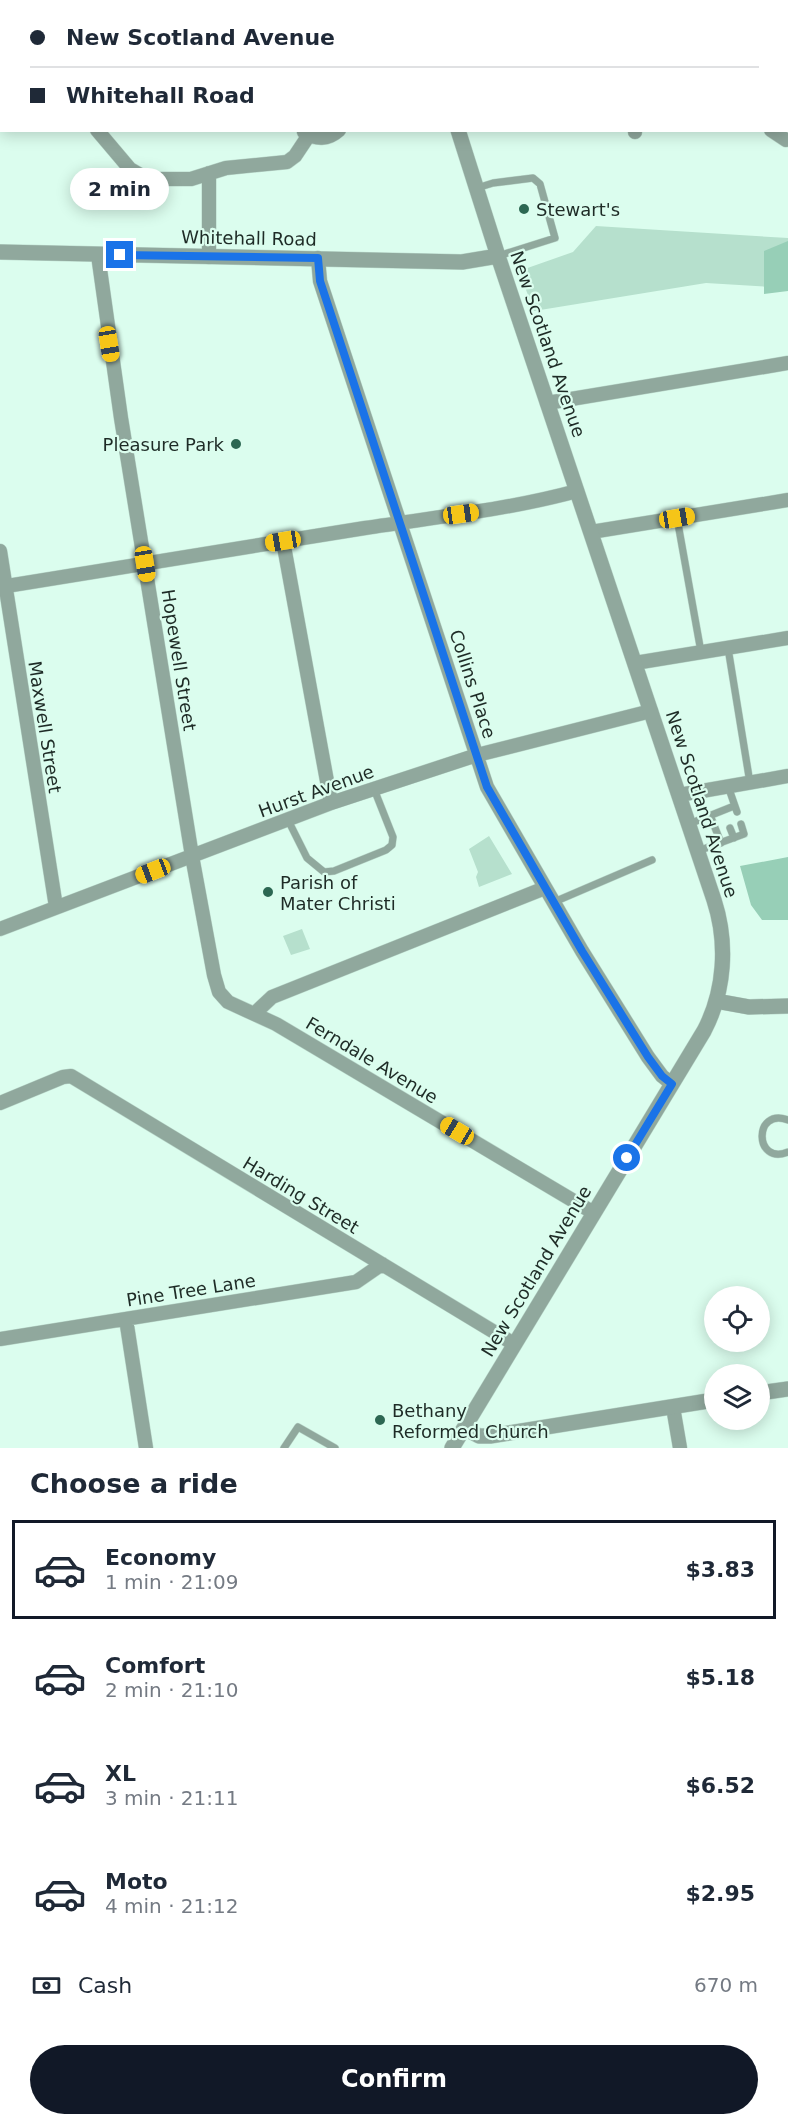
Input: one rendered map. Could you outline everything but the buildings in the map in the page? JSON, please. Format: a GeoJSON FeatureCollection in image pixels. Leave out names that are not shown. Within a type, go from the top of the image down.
{"type":"FeatureCollection","features":[{"type":"Feature","properties":{"kind":"street"},"geometry":{"type":"LineString","coordinates":[[99,132],[126,166],[142,176],[156,180],[189,180],[232,167],[287,162],[297,154],[306,133],[325,138],[336,132]]}},
{"type":"Feature","properties":{"kind":"street","name":"New Scotland Avenue"},"geometry":{"type":"LineString","coordinates":[[452,1448],[704,1031],[716,1002],[722,961],[721,929],[717,910],[459,132]]}},
{"type":"Feature","properties":{"kind":"street"},"geometry":{"type":"LineString","coordinates":[[774,132],[786,140]]}},
{"type":"Feature","properties":{"kind":"street"},"geometry":{"type":"LineString","coordinates":[[209,173],[209,256]]}},
{"type":"Feature","properties":{"kind":"street","name":"Whitehall Road"},"geometry":{"type":"LineString","coordinates":[[0,252],[462,262],[498,256]]}},
{"type":"Feature","properties":{"kind":"street","name":"Hopewell Street"},"geometry":{"type":"LineString","coordinates":[[98,255],[109,344],[192,856],[217,988],[232,1005],[255,1013]]}},
{"type":"Feature","properties":{"kind":"street","name":"Collins Place"},"geometry":{"type":"LineString","coordinates":[[318,258],[320,281],[487,787],[545,888],[648,1057],[662,1076],[672,1084]]}},
{"type":"Feature","properties":{"kind":"street"},"geometry":{"type":"LineString","coordinates":[[547,403],[788,363]]}},
{"type":"Feature","properties":{"kind":"street"},"geometry":{"type":"LineString","coordinates":[[3,586],[531,503],[577,491]]}},
{"type":"Feature","properties":{"kind":"street"},"geometry":{"type":"LineString","coordinates":[[591,532],[788,500]]}},
{"type":"Feature","properties":{"kind":"street"},"geometry":{"type":"LineString","coordinates":[[283,541],[331,803]]}},
{"type":"Feature","properties":{"kind":"street","name":"Maxwell Street"},"geometry":{"type":"LineString","coordinates":[[0,551],[3,586],[56,908]]}},
{"type":"Feature","properties":{"kind":"street"},"geometry":{"type":"LineString","coordinates":[[635,663],[788,638]]}},
{"type":"Feature","properties":{"kind":"street","name":"Hurst Avenue"},"geometry":{"type":"LineString","coordinates":[[0,929],[331,803],[477,755],[651,711]]}},
{"type":"Feature","properties":{"kind":"street"},"geometry":{"type":"LineString","coordinates":[[679,795],[788,776]]}},
{"type":"Feature","properties":{"kind":"street"},"geometry":{"type":"LineString","coordinates":[[255,1013],[272,996],[545,888]]}},
{"type":"Feature","properties":{"kind":"street"},"geometry":{"type":"LineString","coordinates":[[716,1002],[749,1007],[788,1006]]}},
{"type":"Feature","properties":{"kind":"street","name":"Ferndale Avenue"},"geometry":{"type":"LineString","coordinates":[[255,1013],[594,1212]]}},
{"type":"Feature","properties":{"kind":"street","name":"Harding Street"},"geometry":{"type":"LineString","coordinates":[[0,1103],[69,1076],[514,1344]]}},
{"type":"Feature","properties":{"kind":"street","name":"Pine Tree Lane"},"geometry":{"type":"LineString","coordinates":[[0,1339],[356,1282],[382,1264]]}},
{"type":"Feature","properties":{"kind":"street"},"geometry":{"type":"LineString","coordinates":[[126,1319],[146,1448]]}},
{"type":"Feature","properties":{"kind":"street"},"geometry":{"type":"LineString","coordinates":[[770,1391],[788,1389]]}},
{"type":"Feature","properties":{"kind":"street"},"geometry":{"type":"LineString","coordinates":[[464,1428],[484,1442],[704,1402]]}},
{"type":"Feature","properties":{"kind":"street"},"geometry":{"type":"LineString","coordinates":[[673,1407],[680,1448]]}},
{"type":"Feature","properties":{"kind":"lane"},"geometry":{"type":"LineString","coordinates":[[476,188],[493,183],[532,178],[537,179],[540,184],[555,238],[498,256]]}},
{"type":"Feature","properties":{"kind":"lane"},"geometry":{"type":"LineString","coordinates":[[677,518],[700,652]]}},
{"type":"Feature","properties":{"kind":"lane"},"geometry":{"type":"LineString","coordinates":[[728,648],[750,783]]}},
{"type":"Feature","properties":{"kind":"lane"},"geometry":{"type":"LineString","coordinates":[[689,824],[710,815],[735,809],[728,786]]}},
{"type":"Feature","properties":{"kind":"lane"},"geometry":{"type":"LineString","coordinates":[[288,820],[308,860],[322,871],[334,871],[391,847],[393,837],[374,789]]}},
{"type":"Feature","properties":{"kind":"lane"},"geometry":{"type":"LineString","coordinates":[[710,815],[721,843]]}},
{"type":"Feature","properties":{"kind":"lane"},"geometry":{"type":"LineString","coordinates":[[698,851],[744,834],[741,824]]}},
{"type":"Feature","properties":{"kind":"lane"},"geometry":{"type":"LineString","coordinates":[[730,828],[734,838]]}},
{"type":"Feature","properties":{"kind":"lane"},"geometry":{"type":"LineString","coordinates":[[554,902],[652,860]]}},
{"type":"Feature","properties":{"kind":"lane"},"geometry":{"type":"LineString","coordinates":[[788,1120],[779,1118],[769,1121],[762,1130],[761,1137],[770,1152],[780,1154],[788,1152]]}},
{"type":"Feature","properties":{"kind":"lane"},"geometry":{"type":"LineString","coordinates":[[284,1448],[298,1427],[331,1447]]}},
{"type":"Feature","properties":{"kind":"green space"},"geometry":{"type":"Polygon","coordinates":[[[596,226],[788,238],[788,288],[706,283],[534,311],[519,271],[573,252],[596,226]]]}},
{"type":"Feature","properties":{"kind":"green space"},"geometry":{"type":"Polygon","coordinates":[[[788,241],[788,291],[764,294],[764,251],[788,241]]]}},
{"type":"Feature","properties":{"kind":"green space"},"geometry":{"type":"Polygon","coordinates":[[[489,836],[512,874],[479,887],[476,877],[478,872],[469,849],[489,836]]]}},
{"type":"Feature","properties":{"kind":"green space"},"geometry":{"type":"Polygon","coordinates":[[[788,857],[788,920],[762,920],[751,905],[740,866],[788,857]]]}},
{"type":"Feature","properties":{"kind":"green space"},"geometry":{"type":"Polygon","coordinates":[[[302,929],[310,949],[291,955],[283,936],[302,929]]]}},
{"type":"Feature","properties":{"kind":"place","name":"Stewart's"},"geometry":{"type":"Point","coordinates":[524,209]}},
{"type":"Feature","properties":{"kind":"place","name":"Pleasure Park"},"geometry":{"type":"Point","coordinates":[236,444]}},
{"type":"Feature","properties":{"kind":"place","name":"Parish of Mater Christi"},"geometry":{"type":"Point","coordinates":[268,892]}},
{"type":"Feature","properties":{"kind":"place","name":"Bethany Reformed Church"},"geometry":{"type":"Point","coordinates":[380,1420]}},
{"type":"Feature","properties":{"kind":"route"},"geometry":{"type":"LineString","coordinates":[[120,255],[318,258],[320,281],[487,787],[582,951],[648,1057],[662,1076],[672,1084],[627,1158]]}}]}
